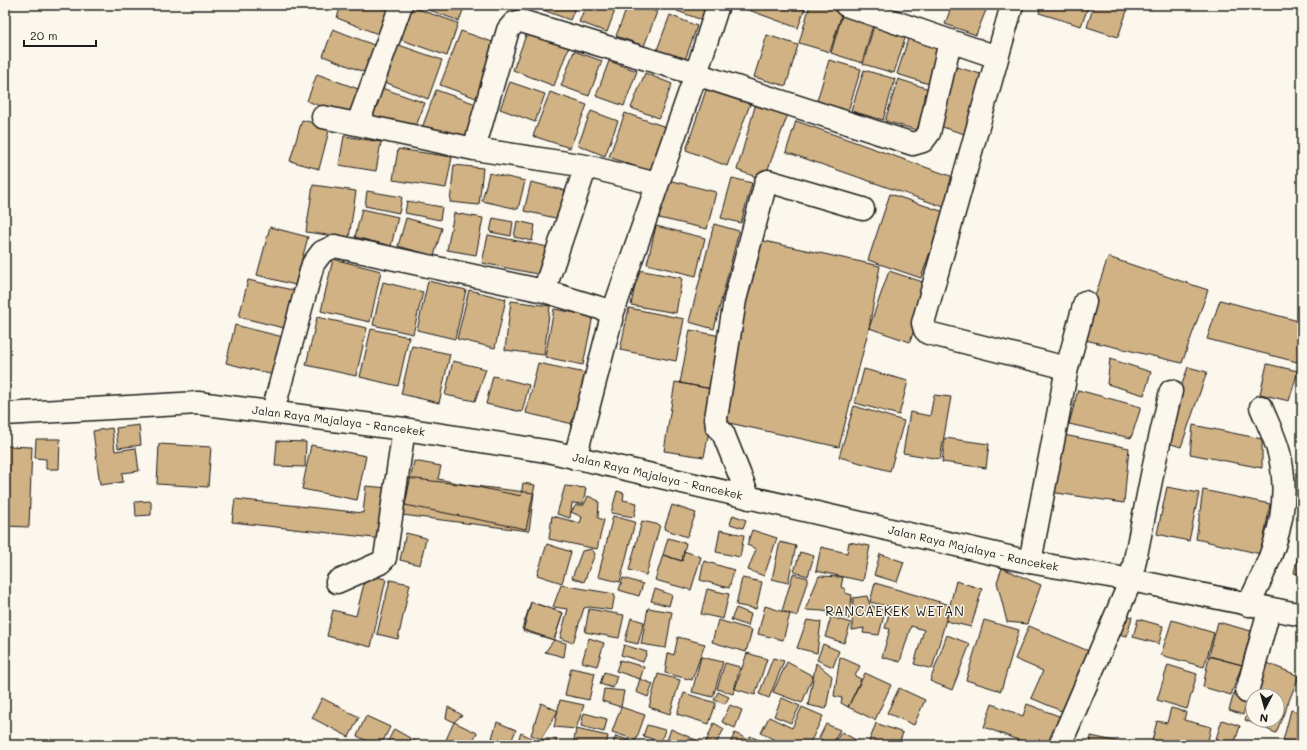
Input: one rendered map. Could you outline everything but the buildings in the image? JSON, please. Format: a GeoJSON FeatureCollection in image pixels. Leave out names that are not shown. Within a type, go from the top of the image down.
{"type":"FeatureCollection","features":[{"type":"Feature","properties":{"kind":"street"},"geometry":{"type":"LineString","coordinates":[[358,123],[401,5]]}},
{"type":"Feature","properties":{"kind":"street"},"geometry":{"type":"LineString","coordinates":[[575,458],[613,312],[696,74],[718,5]]}},
{"type":"Feature","properties":{"kind":"street"},"geometry":{"type":"LineString","coordinates":[[846,5],[997,57]]}},
{"type":"Feature","properties":{"kind":"street"},"geometry":{"type":"LineString","coordinates":[[1012,5],[923,323],[925,330],[928,333],[1067,368]]}},
{"type":"Feature","properties":{"kind":"street"},"geometry":{"type":"LineString","coordinates":[[474,148],[508,30],[514,23],[520,20],[696,74],[913,144],[923,141],[930,133],[950,41]]}},
{"type":"Feature","properties":{"kind":"street"},"geometry":{"type":"LineString","coordinates":[[323,117],[474,148],[586,166],[657,184]]}},
{"type":"Feature","properties":{"kind":"street"},"geometry":{"type":"LineString","coordinates":[[544,291],[586,166]]}},
{"type":"Feature","properties":{"kind":"street"},"geometry":{"type":"LineString","coordinates":[[750,498],[723,433],[717,427],[716,418],[735,300],[766,182],[768,181],[863,209]]}},
{"type":"Feature","properties":{"kind":"street"},"geometry":{"type":"LineString","coordinates":[[273,411],[313,264],[322,252],[335,246],[544,291],[613,312]]}},
{"type":"Feature","properties":{"kind":"street"},"geometry":{"type":"LineString","coordinates":[[1030,562],[1067,368],[1085,302]]}},
{"type":"Feature","properties":{"kind":"street"},"geometry":{"type":"LineString","coordinates":[[1060,745],[1131,580],[1155,460],[1171,391]]}},
{"type":"Feature","properties":{"kind":"street","name":"Jalan Raya Majalaya - Rancekek"},"geometry":{"type":"LineString","coordinates":[[5,414],[198,403],[273,411],[404,429],[552,452],[1030,562],[1131,580],[1269,610],[1302,615]]}},
{"type":"Feature","properties":{"kind":"street"},"geometry":{"type":"LineString","coordinates":[[1248,605],[1268,568],[1280,524],[1282,499],[1283,471],[1279,451],[1261,407]]}},
{"type":"Feature","properties":{"kind":"street"},"geometry":{"type":"LineString","coordinates":[[337,582],[380,563],[385,558],[404,429]]}},
{"type":"Feature","properties":{"kind":"street"},"geometry":{"type":"LineString","coordinates":[[1248,688],[1269,610]]}},
{"type":"Feature","properties":{"kind":"district","name":"RANCAEKEK WETAN"},"geometry":{"type":"Point","coordinates":[895,611]}}]}
